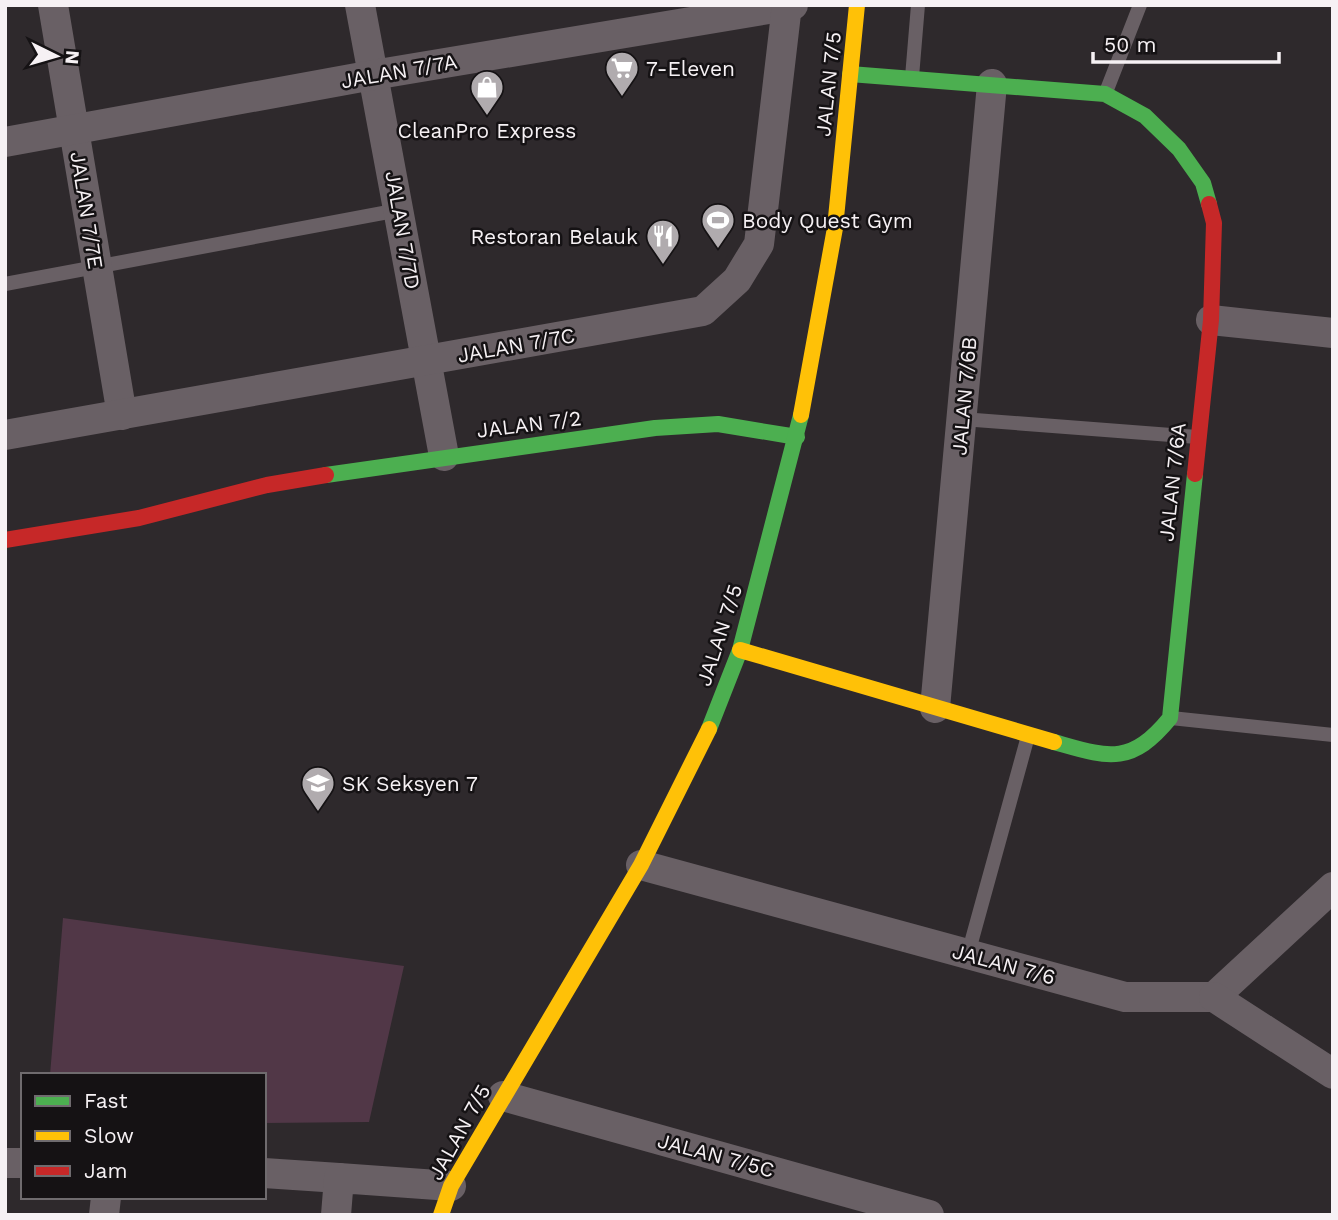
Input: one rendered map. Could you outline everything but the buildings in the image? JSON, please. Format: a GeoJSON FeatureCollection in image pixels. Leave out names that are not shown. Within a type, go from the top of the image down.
{"type":"FeatureCollection","features":[{"type":"Feature","properties":{"kind":"street","name":"JALAN 7/7E"},"geometry":{"type":"LineString","coordinates":[[53,5],[122,415]]}},
{"type":"Feature","properties":{"kind":"street","name":"JALAN 7/7D"},"geometry":{"type":"LineString","coordinates":[[360,5],[444,456]]}},
{"type":"Feature","properties":{"kind":"street","name":"JALAN 7/7A"},"geometry":{"type":"LineString","coordinates":[[5,142],[373,75],[793,5]]}},
{"type":"Feature","properties":{"kind":"street","name":"JALAN 7/5"},"geometry":{"type":"LineString","coordinates":[[441,1215],[452,1186],[503,1096],[641,865],[709,728],[740,650],[797,438],[835,228],[857,5]]}},
{"type":"Feature","properties":{"kind":"street","name":"JALAN 7/7C"},"geometry":{"type":"LineString","coordinates":[[5,435],[703,312],[737,280],[760,244],[787,6]]}},
{"type":"Feature","properties":{"kind":"street","name":"JALAN 7/6A"},"geometry":{"type":"LineString","coordinates":[[850,74],[1105,94],[1145,116],[1180,149],[1203,183],[1214,223],[1211,320],[1170,718]]}},
{"type":"Feature","properties":{"kind":"street","name":"JALAN 7/6B"},"geometry":{"type":"LineString","coordinates":[[935,708],[992,84]]}},
{"type":"Feature","properties":{"kind":"street"},"geometry":{"type":"LineString","coordinates":[[1211,320],[1333,333]]}},
{"type":"Feature","properties":{"kind":"street","name":"JALAN 7/2"},"geometry":{"type":"LineString","coordinates":[[5,540],[139,518],[267,485],[444,456],[655,428],[718,424],[797,438]]}},
{"type":"Feature","properties":{"kind":"street","name":"JALAN 7/2"},"geometry":{"type":"LineString","coordinates":[[201,485],[267,485]]}},
{"type":"Feature","properties":{"kind":"street"},"geometry":{"type":"LineString","coordinates":[[740,650],[1102,756],[1123,754],[1142,747],[1170,718]]}},
{"type":"Feature","properties":{"kind":"street","name":"JALAN 7/6"},"geometry":{"type":"LineString","coordinates":[[641,865],[1125,997],[1214,997]]}},
{"type":"Feature","properties":{"kind":"street"},"geometry":{"type":"LineString","coordinates":[[1333,887],[1214,997],[1333,1074]]}},
{"type":"Feature","properties":{"kind":"street","name":"JALAN 7/5C"},"geometry":{"type":"LineString","coordinates":[[503,1096],[911,1212]]}},
{"type":"Feature","properties":{"kind":"street"},"geometry":{"type":"LineString","coordinates":[[266,1173],[452,1186]]}},
{"type":"Feature","properties":{"kind":"street"},"geometry":{"type":"LineString","coordinates":[[336,1215],[339,1178]]}},
{"type":"Feature","properties":{"kind":"lane"},"geometry":{"type":"LineString","coordinates":[[912,78],[918,5]]}},
{"type":"Feature","properties":{"kind":"lane"},"geometry":{"type":"LineString","coordinates":[[1105,94],[1140,5]]}},
{"type":"Feature","properties":{"kind":"lane"},"geometry":{"type":"LineString","coordinates":[[5,284],[399,210]]}},
{"type":"Feature","properties":{"kind":"lane"},"geometry":{"type":"LineString","coordinates":[[961,419],[1197,437]]}},
{"type":"Feature","properties":{"kind":"lane"},"geometry":{"type":"LineString","coordinates":[[1170,718],[1333,735]]}},
{"type":"Feature","properties":{"kind":"lane"},"geometry":{"type":"LineString","coordinates":[[968,954],[1028,734]]}},
{"type":"Feature","properties":{"kind":"shaded area"},"geometry":{"type":"Polygon","coordinates":[[[63,918],[404,966],[369,1122],[266,1123],[266,1073],[50,1073],[63,918]]]}},
{"type":"Feature","properties":{"kind":"traffic: fast"},"geometry":{"type":"LineString","coordinates":[[850,74],[1105,94],[1145,116],[1179,149],[1203,183],[1209,204]]}},
{"type":"Feature","properties":{"kind":"traffic: fast"},"geometry":{"type":"LineString","coordinates":[[709,729],[740,650],[801,415]]}},
{"type":"Feature","properties":{"kind":"traffic: fast"},"geometry":{"type":"LineString","coordinates":[[326,475],[655,428],[718,424],[797,437]]}},
{"type":"Feature","properties":{"kind":"traffic: fast"},"geometry":{"type":"LineString","coordinates":[[1054,742],[1103,754],[1117,754],[1142,745],[1170,718],[1195,474]]}},
{"type":"Feature","properties":{"kind":"traffic: slow"},"geometry":{"type":"LineString","coordinates":[[801,415],[835,228],[857,5]]}},
{"type":"Feature","properties":{"kind":"traffic: slow"},"geometry":{"type":"LineString","coordinates":[[740,650],[1054,742]]}},
{"type":"Feature","properties":{"kind":"traffic: slow"},"geometry":{"type":"LineString","coordinates":[[441,1215],[451,1186],[641,865],[709,729]]}},
{"type":"Feature","properties":{"kind":"traffic: jam"},"geometry":{"type":"LineString","coordinates":[[1195,474],[1211,320],[1214,223],[1209,204]]}},
{"type":"Feature","properties":{"kind":"traffic: jam"},"geometry":{"type":"LineString","coordinates":[[5,540],[139,518],[267,485],[326,475]]}},
{"type":"Feature","properties":{"kind":"place","name":"7-Eleven"},"geometry":{"type":"Point","coordinates":[622,98]}},
{"type":"Feature","properties":{"kind":"place","name":"CleanPro Express"},"geometry":{"type":"Point","coordinates":[487,117]}},
{"type":"Feature","properties":{"kind":"place","name":"Body Quest Gym"},"geometry":{"type":"Point","coordinates":[718,250]}},
{"type":"Feature","properties":{"kind":"place","name":"Restoran Belauk"},"geometry":{"type":"Point","coordinates":[663,266]}},
{"type":"Feature","properties":{"kind":"place","name":"SK Seksyen 7"},"geometry":{"type":"Point","coordinates":[318,813]}}]}
